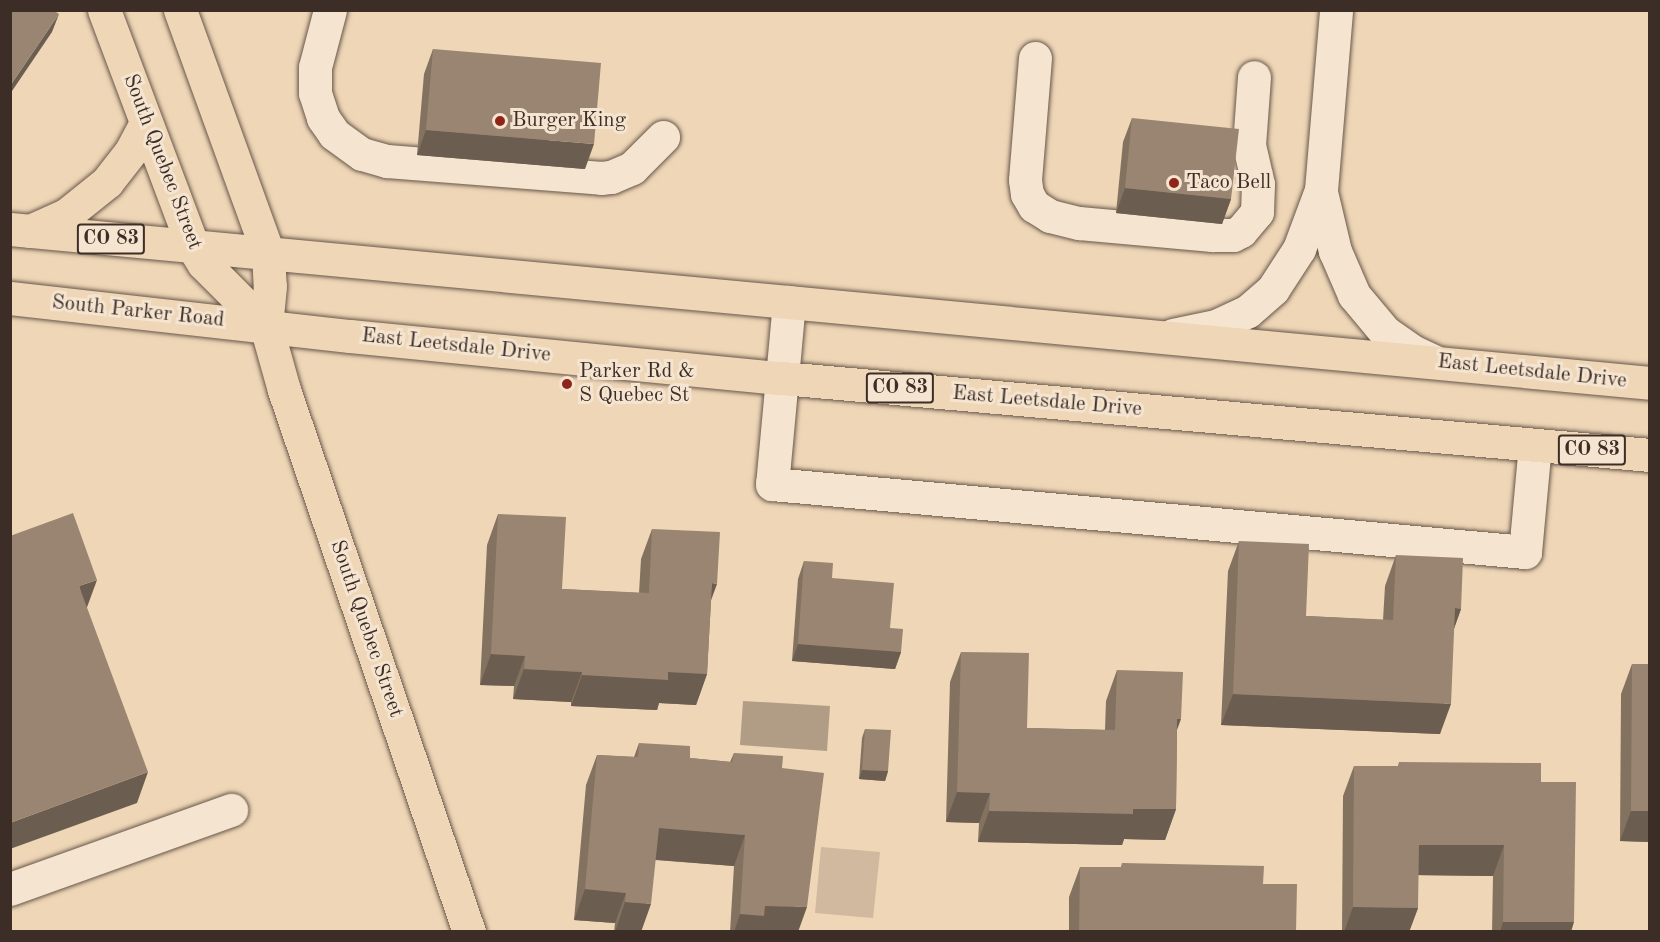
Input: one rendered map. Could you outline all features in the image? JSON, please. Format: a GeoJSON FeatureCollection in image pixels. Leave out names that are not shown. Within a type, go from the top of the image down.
{"type":"FeatureCollection","features":[{"type":"Feature","properties":{"kind":"main road","name":"South Quebec Street"},"geometry":{"type":"LineString","coordinates":[[104,10],[193,247],[203,263],[266,326]]}},
{"type":"Feature","properties":{"kind":"main road","name":"South Quebec Street"},"geometry":{"type":"LineString","coordinates":[[180,10],[268,253],[270,286],[266,326],[288,402],[469,932]]}},
{"type":"Feature","properties":{"kind":"main road"},"geometry":{"type":"LineString","coordinates":[[20,230],[66,215],[106,182],[131,152],[146,123]]}},
{"type":"Feature","properties":{"kind":"main road","name":"CO 83"},"geometry":{"type":"LineString","coordinates":[[20,230],[268,253]]}},
{"type":"Feature","properties":{"kind":"main road","name":"East Leetsdale Drive"},"geometry":{"type":"LineString","coordinates":[[268,253],[1650,383]]}},
{"type":"Feature","properties":{"kind":"main road","name":"South Parker Road"},"geometry":{"type":"LineString","coordinates":[[10,298],[266,326]]}},
{"type":"Feature","properties":{"kind":"main road","name":"East Leetsdale Drive"},"geometry":{"type":"LineString","coordinates":[[266,326],[782,378],[1650,455]]}},
{"type":"Feature","properties":{"kind":"lane"},"geometry":{"type":"LineString","coordinates":[[330,10],[315,67],[315,93],[323,118],[334,134],[362,154],[387,161],[600,178],[611,177],[632,168],[663,137]]}},
{"type":"Feature","properties":{"kind":"lane"},"geometry":{"type":"LineString","coordinates":[[1159,336],[1199,331],[1248,311],[1261,301],[1293,261],[1321,190],[1336,10]]}},
{"type":"Feature","properties":{"kind":"lane"},"geometry":{"type":"LineString","coordinates":[[1035,58],[1025,180],[1027,194],[1034,206],[1050,216],[1079,222],[1212,235],[1233,235],[1241,231],[1257,212],[1258,184],[1249,145],[1254,77]]}},
{"type":"Feature","properties":{"kind":"lane"},"geometry":{"type":"LineString","coordinates":[[1321,190],[1335,251],[1354,295],[1385,332],[1414,352],[1435,362]]}},
{"type":"Feature","properties":{"kind":"lane"},"geometry":{"type":"LineString","coordinates":[[789,303],[772,484],[1525,552],[1535,445]]}},
{"type":"Feature","properties":{"kind":"lane"},"geometry":{"type":"LineString","coordinates":[[10,889],[231,810]]}},
{"type":"Feature","properties":{"kind":"shaded area"},"geometry":{"type":"Polygon","coordinates":[[[743,701],[830,706],[827,751],[740,745],[743,701]]]}},
{"type":"Feature","properties":{"kind":"shaded area"},"geometry":{"type":"Polygon","coordinates":[[[821,847],[880,852],[873,918],[815,913],[821,847]]]}},
{"type":"Feature","properties":{"kind":"building"},"geometry":{"type":"Polygon","coordinates":[[[10,10],[53,10],[59,14],[10,86],[10,10]]]}},
{"type":"Feature","properties":{"kind":"building"},"geometry":{"type":"Polygon","coordinates":[[[433,49],[601,63],[594,144],[426,130],[433,49]]]}},
{"type":"Feature","properties":{"kind":"building"},"geometry":{"type":"Polygon","coordinates":[[[1132,118],[1239,129],[1231,199],[1125,188],[1132,118]]]}},
{"type":"Feature","properties":{"kind":"building"},"geometry":{"type":"Polygon","coordinates":[[[73,513],[97,580],[79,586],[148,772],[10,823],[10,536],[73,513]]]}},
{"type":"Feature","properties":{"kind":"building"},"geometry":{"type":"Polygon","coordinates":[[[498,514],[566,517],[562,589],[649,593],[652,529],[720,532],[717,584],[712,583],[707,674],[668,672],[668,680],[582,675],[582,672],[524,669],[525,656],[491,654],[498,514]]]}},
{"type":"Feature","properties":{"kind":"building"},"geometry":{"type":"Polygon","coordinates":[[[1239,541],[1309,544],[1306,616],[1393,620],[1396,555],[1463,558],[1461,609],[1455,608],[1451,704],[1233,694],[1239,541]]]}},
{"type":"Feature","properties":{"kind":"building"},"geometry":{"type":"Polygon","coordinates":[[[804,561],[833,563],[832,578],[894,583],[890,628],[903,629],[901,652],[798,644],[804,561]]]}},
{"type":"Feature","properties":{"kind":"building"},"geometry":{"type":"Polygon","coordinates":[[[961,652],[1029,653],[1027,728],[1115,730],[1117,670],[1183,672],[1181,719],[1177,719],[1176,809],[1133,809],[1133,814],[989,811],[990,793],[957,792],[961,652]]]}},
{"type":"Feature","properties":{"kind":"building"},"geometry":{"type":"Polygon","coordinates":[[[1632,664],[1650,664],[1650,811],[1631,811],[1632,664]]]}},
{"type":"Feature","properties":{"kind":"building"},"geometry":{"type":"Polygon","coordinates":[[[865,729],[891,730],[888,771],[862,770],[865,729]]]}},
{"type":"Feature","properties":{"kind":"building"},"geometry":{"type":"Polygon","coordinates":[[[639,743],[690,746],[690,758],[732,762],[734,753],[783,756],[782,768],[824,773],[807,907],[765,906],[764,916],[740,914],[745,835],[659,828],[651,904],[625,902],[626,893],[585,889],[597,755],[638,757],[639,743]]]}},
{"type":"Feature","properties":{"kind":"building"},"geometry":{"type":"Polygon","coordinates":[[[1399,762],[1541,763],[1541,782],[1576,782],[1574,922],[1503,922],[1504,845],[1419,845],[1418,908],[1353,907],[1354,766],[1399,766],[1399,762]]]}},
{"type":"Feature","properties":{"kind":"building"},"geometry":{"type":"Polygon","coordinates":[[[1122,863],[1264,866],[1263,884],[1297,884],[1296,932],[1079,932],[1080,867],[1122,867],[1122,863]]]}},
{"type":"Feature","properties":{"kind":"place","name":"Burger King"},"geometry":{"type":"Point","coordinates":[500,121]}},
{"type":"Feature","properties":{"kind":"place","name":"Taco Bell"},"geometry":{"type":"Point","coordinates":[1174,183]}},
{"type":"Feature","properties":{"kind":"place","name":"Parker Rd & S Quebec St"},"geometry":{"type":"Point","coordinates":[567,384]}}]}
